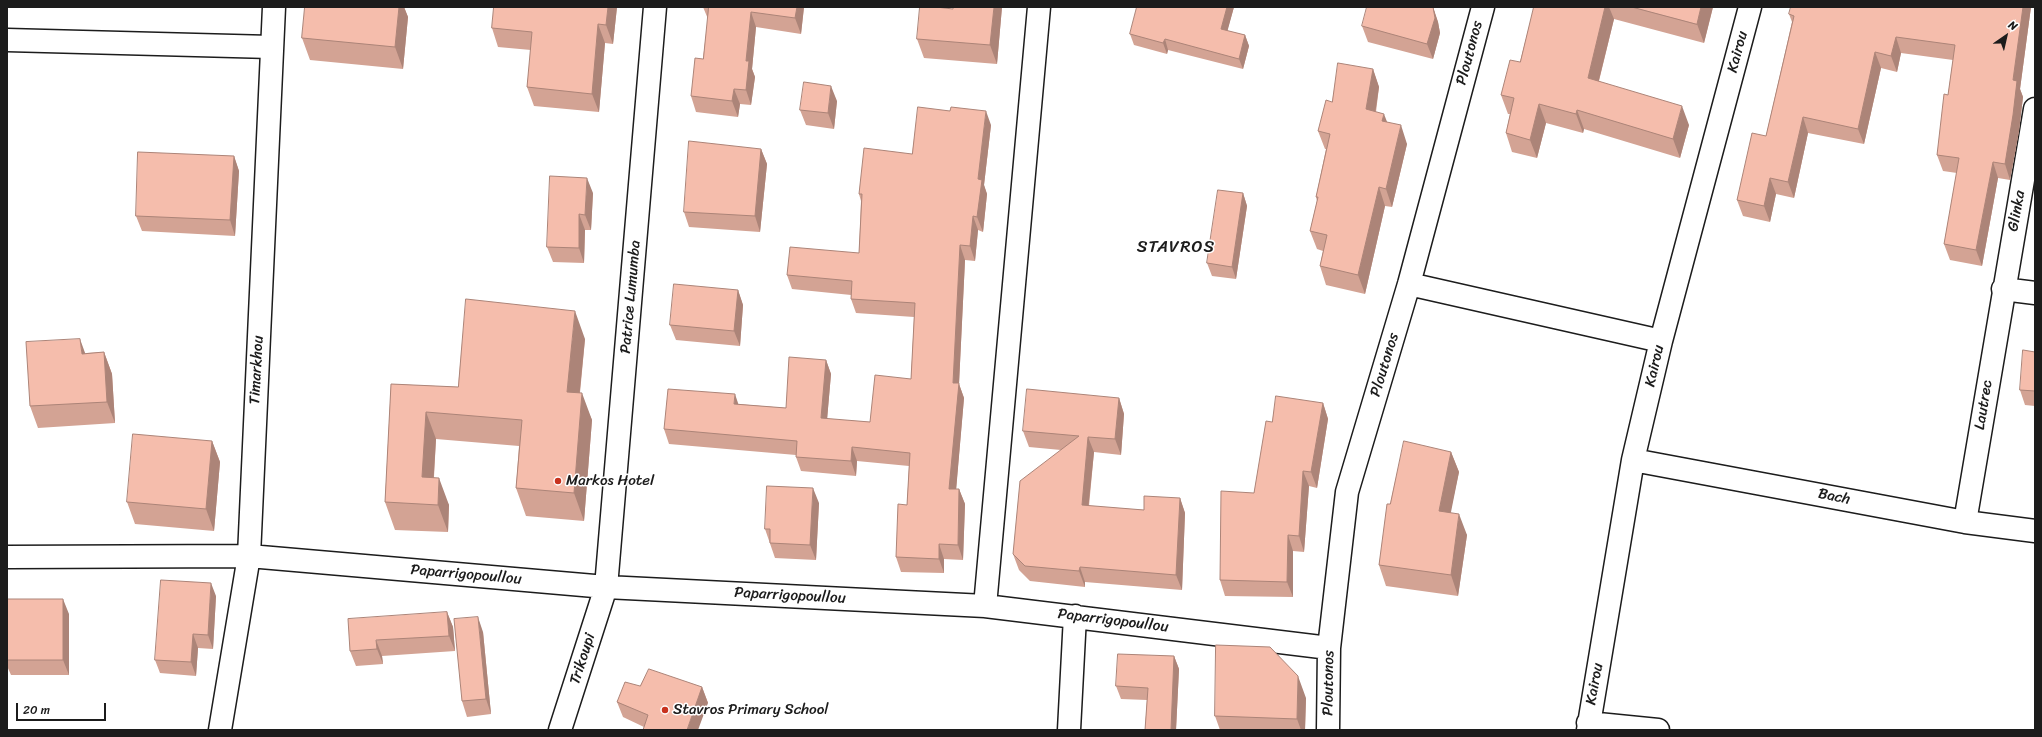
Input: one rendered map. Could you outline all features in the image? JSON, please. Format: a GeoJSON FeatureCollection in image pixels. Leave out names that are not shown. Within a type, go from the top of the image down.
{"type":"FeatureCollection","features":[{"type":"Feature","properties":{"kind":"street","name":"Timarkhou"},"geometry":{"type":"LineString","coordinates":[[220,730],[249,556],[274,7]]}},
{"type":"Feature","properties":{"kind":"street","name":"Patrice Lumumba"},"geometry":{"type":"LineString","coordinates":[[606,587],[655,7]]}},
{"type":"Feature","properties":{"kind":"street"},"geometry":{"type":"LineString","coordinates":[[985,606],[1039,7]]}},
{"type":"Feature","properties":{"kind":"street","name":"Ploutonos"},"geometry":{"type":"LineString","coordinates":[[1328,730],[1329,648],[1347,492],[1409,284],[1482,7]]}},
{"type":"Feature","properties":{"kind":"street","name":"Kairou"},"geometry":{"type":"LineString","coordinates":[[1588,726],[1633,460],[1661,341],[1750,7]]}},
{"type":"Feature","properties":{"kind":"street"},"geometry":{"type":"LineString","coordinates":[[7,40],[271,47]]}},
{"type":"Feature","properties":{"kind":"street","name":"Glinka"},"geometry":{"type":"LineString","coordinates":[[2003,289],[2035,110]]}},
{"type":"Feature","properties":{"kind":"street"},"geometry":{"type":"LineString","coordinates":[[1409,284],[1661,341]]}},
{"type":"Feature","properties":{"kind":"street"},"geometry":{"type":"LineString","coordinates":[[2003,289],[2035,293]]}},
{"type":"Feature","properties":{"kind":"street","name":"Lautrec"},"geometry":{"type":"LineString","coordinates":[[1965,522],[2003,289]]}},
{"type":"Feature","properties":{"kind":"street","name":"Bach"},"geometry":{"type":"LineString","coordinates":[[1633,460],[1965,522],[2035,531]]}},
{"type":"Feature","properties":{"kind":"street","name":"Paparrigopoullou"},"geometry":{"type":"LineString","coordinates":[[7,557],[249,556],[606,587],[985,606],[1329,648]]}},
{"type":"Feature","properties":{"kind":"street","name":"Trikoupi"},"geometry":{"type":"LineString","coordinates":[[560,730],[606,587]]}},
{"type":"Feature","properties":{"kind":"street"},"geometry":{"type":"LineString","coordinates":[[1069,730],[1075,616]]}},
{"type":"Feature","properties":{"kind":"street"},"geometry":{"type":"LineString","coordinates":[[1588,726],[1658,730]]}},
{"type":"Feature","properties":{"kind":"building"},"geometry":{"type":"Polygon","coordinates":[[[305,7],[399,7],[395,47],[302,38],[305,7]]]}},
{"type":"Feature","properties":{"kind":"building"},"geometry":{"type":"Polygon","coordinates":[[[494,7],[608,7],[606,25],[598,24],[592,94],[527,87],[532,32],[492,28],[494,7]]]}},
{"type":"Feature","properties":{"kind":"building"},"geometry":{"type":"Polygon","coordinates":[[[709,7],[797,7],[795,18],[751,12],[746,61],[749,61],[746,90],[734,89],[732,101],[691,96],[695,58],[703,59],[709,7]]]}},
{"type":"Feature","properties":{"kind":"building"},"geometry":{"type":"Polygon","coordinates":[[[920,7],[953,9],[953,7],[994,7],[990,45],[917,39],[920,7]]]}},
{"type":"Feature","properties":{"kind":"building"},"geometry":{"type":"Polygon","coordinates":[[[1137,7],[1227,7],[1221,29],[1245,35],[1239,59],[1165,39],[1163,43],[1130,34],[1137,7]]]}},
{"type":"Feature","properties":{"kind":"building"},"geometry":{"type":"Polygon","coordinates":[[[1367,7],[1433,7],[1435,18],[1427,44],[1362,26],[1367,7]]]}},
{"type":"Feature","properties":{"kind":"building"},"geometry":{"type":"Polygon","coordinates":[[[1534,7],[1605,7],[1588,78],[1682,106],[1673,139],[1577,110],[1576,114],[1539,104],[1530,140],[1506,133],[1514,98],[1501,95],[1510,60],[1520,62],[1534,7]]]}},
{"type":"Feature","properties":{"kind":"building"},"geometry":{"type":"Polygon","coordinates":[[[1632,7],[1701,7],[1697,24],[1632,7]]]}},
{"type":"Feature","properties":{"kind":"building"},"geometry":{"type":"Polygon","coordinates":[[[1791,7],[2023,7],[2013,80],[2017,81],[2005,164],[1993,162],[1976,250],[1944,244],[1959,158],[1937,155],[1944,94],[1948,95],[1955,45],[1896,37],[1891,56],[1875,52],[1858,129],[1803,117],[1788,182],[1770,178],[1764,206],[1737,200],[1752,133],[1766,136],[1794,16],[1789,14],[1791,7]]]}},
{"type":"Feature","properties":{"kind":"building"},"geometry":{"type":"Polygon","coordinates":[[[1338,63],[1373,69],[1366,109],[1384,114],[1382,121],[1401,125],[1386,189],[1379,187],[1358,275],[1320,266],[1327,235],[1310,231],[1330,134],[1318,131],[1326,100],[1332,102],[1338,63]]]}},
{"type":"Feature","properties":{"kind":"building"},"geometry":{"type":"Polygon","coordinates":[[[804,82],[831,86],[828,113],[800,110],[804,82]]]}},
{"type":"Feature","properties":{"kind":"building"},"geometry":{"type":"Polygon","coordinates":[[[918,107],[950,111],[951,107],[986,111],[978,179],[982,180],[977,217],[973,216],[970,246],[960,245],[953,383],[959,383],[949,489],[959,489],[958,545],[939,544],[939,559],[896,557],[898,504],[907,505],[910,453],[852,447],[851,461],[796,457],[797,441],[664,429],[668,389],[735,394],[734,404],[786,408],[789,357],[826,360],[821,418],[870,422],[875,375],[911,379],[915,303],[851,299],[852,281],[787,275],[790,247],[859,253],[862,194],[859,194],[864,148],[912,154],[918,107]]]}},
{"type":"Feature","properties":{"kind":"building"},"geometry":{"type":"Polygon","coordinates":[[[689,141],[761,149],[755,216],[684,212],[689,141]]]}},
{"type":"Feature","properties":{"kind":"building"},"geometry":{"type":"Polygon","coordinates":[[[138,152],[234,156],[230,220],[136,216],[138,152]]]}},
{"type":"Feature","properties":{"kind":"building"},"geometry":{"type":"Polygon","coordinates":[[[550,176],[587,178],[585,215],[579,214],[579,248],[547,247],[550,176]]]}},
{"type":"Feature","properties":{"kind":"building"},"geometry":{"type":"Polygon","coordinates":[[[1218,190],[1243,193],[1232,267],[1207,263],[1218,190]]]}},
{"type":"Feature","properties":{"kind":"building"},"geometry":{"type":"Polygon","coordinates":[[[674,284],[738,290],[734,331],[670,325],[674,284]]]}},
{"type":"Feature","properties":{"kind":"building"},"geometry":{"type":"Polygon","coordinates":[[[466,299],[575,311],[567,392],[582,393],[574,493],[516,488],[522,420],[426,412],[422,477],[439,478],[438,505],[385,502],[391,384],[458,387],[466,299]]]}},
{"type":"Feature","properties":{"kind":"building"},"geometry":{"type":"Polygon","coordinates":[[[80,339],[82,354],[104,352],[107,402],[30,406],[26,342],[80,339]]]}},
{"type":"Feature","properties":{"kind":"building"},"geometry":{"type":"Polygon","coordinates":[[[2023,350],[2035,352],[2035,391],[2020,390],[2023,350]]]}},
{"type":"Feature","properties":{"kind":"building"},"geometry":{"type":"Polygon","coordinates":[[[1027,389],[1119,398],[1115,439],[1088,437],[1082,505],[1144,510],[1144,496],[1180,498],[1176,575],[1080,567],[1079,571],[1025,566],[1013,554],[1020,481],[1079,436],[1023,431],[1027,389]]]}},
{"type":"Feature","properties":{"kind":"building"},"geometry":{"type":"Polygon","coordinates":[[[1276,396],[1323,403],[1311,472],[1303,471],[1299,536],[1288,535],[1287,582],[1220,580],[1221,491],[1254,493],[1266,421],[1272,422],[1276,396]]]}},
{"type":"Feature","properties":{"kind":"building"},"geometry":{"type":"Polygon","coordinates":[[[133,434],[212,441],[206,509],[127,502],[133,434]]]}},
{"type":"Feature","properties":{"kind":"building"},"geometry":{"type":"Polygon","coordinates":[[[1404,441],[1451,452],[1439,511],[1459,514],[1451,575],[1379,565],[1387,504],[1390,504],[1404,441]]]}},
{"type":"Feature","properties":{"kind":"building"},"geometry":{"type":"Polygon","coordinates":[[[767,486],[813,488],[810,545],[770,543],[770,529],[765,529],[767,486]]]}},
{"type":"Feature","properties":{"kind":"building"},"geometry":{"type":"Polygon","coordinates":[[[161,580],[211,583],[208,635],[193,634],[191,662],[155,660],[161,580]]]}},
{"type":"Feature","properties":{"kind":"building"},"geometry":{"type":"Polygon","coordinates":[[[7,599],[63,599],[63,660],[7,660],[7,599]]]}},
{"type":"Feature","properties":{"kind":"building"},"geometry":{"type":"Polygon","coordinates":[[[447,612],[449,636],[376,640],[377,649],[350,651],[348,619],[447,612]]]}},
{"type":"Feature","properties":{"kind":"building"},"geometry":{"type":"Polygon","coordinates":[[[478,617],[486,699],[462,701],[454,619],[478,617]]]}},
{"type":"Feature","properties":{"kind":"building"},"geometry":{"type":"Polygon","coordinates":[[[1216,645],[1270,647],[1298,676],[1297,719],[1215,716],[1216,645]]]}},
{"type":"Feature","properties":{"kind":"building"},"geometry":{"type":"Polygon","coordinates":[[[1118,654],[1174,656],[1171,730],[1145,730],[1148,688],[1116,686],[1118,654]]]}},
{"type":"Feature","properties":{"kind":"building","name":"Stavros Primary School"},"geometry":{"type":"Polygon","coordinates":[[[649,669],[702,687],[687,730],[643,730],[648,715],[617,702],[625,682],[640,686],[649,669]]]}},
{"type":"Feature","properties":{"kind":"place","name":"Markos Hotel"},"geometry":{"type":"Point","coordinates":[558,481]}},
{"type":"Feature","properties":{"kind":"place","name":"Stavros Primary School"},"geometry":{"type":"Point","coordinates":[665,710]}},
{"type":"Feature","properties":{"kind":"district","name":"STAVROS"},"geometry":{"type":"Point","coordinates":[1176,248]}}]}
